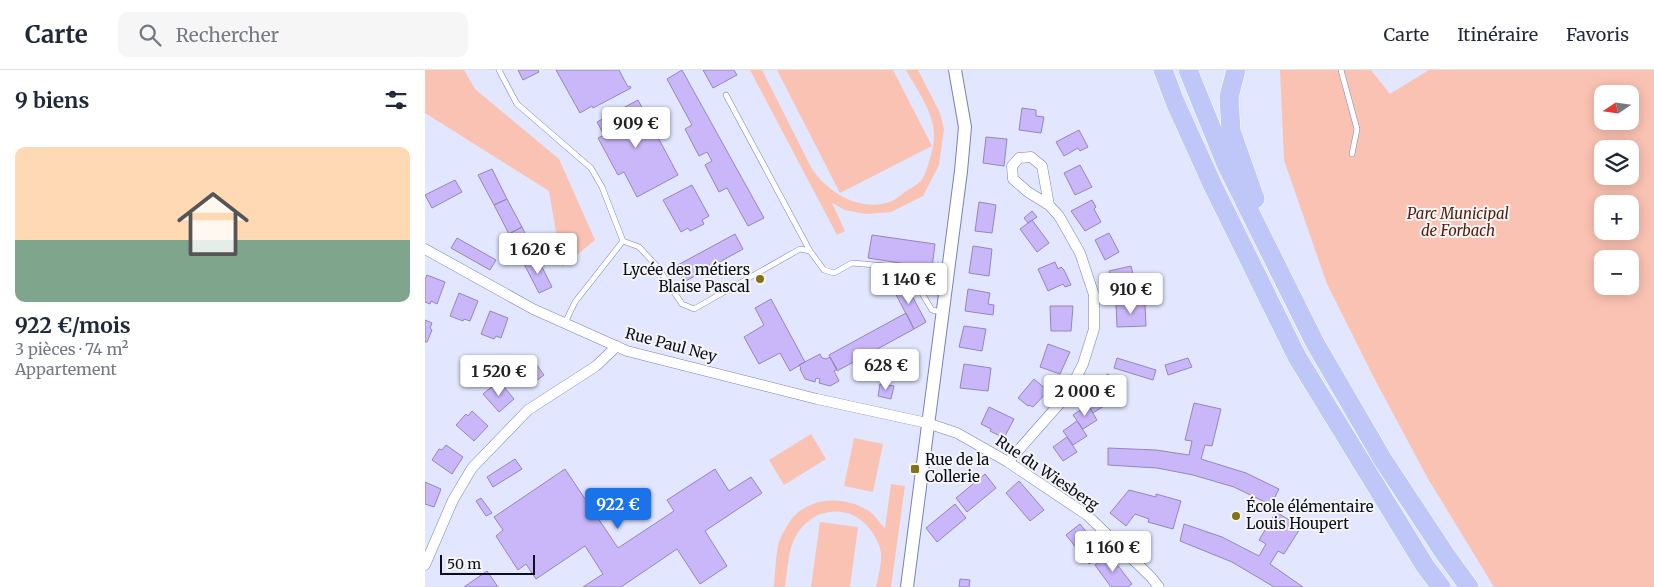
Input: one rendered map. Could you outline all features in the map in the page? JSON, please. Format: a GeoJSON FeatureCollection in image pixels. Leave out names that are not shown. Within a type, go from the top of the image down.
{"type":"FeatureCollection","features":[{"type":"Feature","properties":{"kind":"highway"},"geometry":{"type":"LineString","coordinates":[[1163,70],[1175,102],[1213,186],[1297,357],[1425,566],[1441,587]]}},
{"type":"Feature","properties":{"kind":"highway"},"geometry":{"type":"LineString","coordinates":[[1188,70],[1226,164],[1315,343],[1383,460],[1469,587]]}},
{"type":"Feature","properties":{"kind":"highway"},"geometry":{"type":"LineString","coordinates":[[1236,70],[1229,97],[1231,131],[1251,191],[1281,256],[1315,343]]}},
{"type":"Feature","properties":{"kind":"street"},"geometry":{"type":"LineString","coordinates":[[907,587],[941,312],[961,171],[965,127],[955,70]]}},
{"type":"Feature","properties":{"kind":"street"},"geometry":{"type":"LineString","coordinates":[[1007,462],[1068,394],[1083,364],[1094,329],[1094,295],[1080,253],[1059,216],[1049,205],[1028,192],[1013,179],[1012,166],[1019,158],[1031,157],[1042,166],[1049,205]]}},
{"type":"Feature","properties":{"kind":"street","name":"Rue Paul Ney"},"geometry":{"type":"LineString","coordinates":[[425,249],[533,309],[627,351],[817,399],[927,423]]}},
{"type":"Feature","properties":{"kind":"street"},"geometry":{"type":"LineString","coordinates":[[425,566],[453,500],[471,468],[528,410],[596,366],[617,346]]}},
{"type":"Feature","properties":{"kind":"street","name":"Rue du Wiesberg"},"geometry":{"type":"LineString","coordinates":[[927,423],[957,433],[1007,462],[1087,515],[1159,587]]}},
{"type":"Feature","properties":{"kind":"lane"},"geometry":{"type":"LineString","coordinates":[[499,70],[517,104],[591,168],[602,187],[623,241],[639,247],[656,265],[682,304],[694,309],[800,249],[810,251]]}},
{"type":"Feature","properties":{"kind":"lane"},"geometry":{"type":"LineString","coordinates":[[1341,70],[1357,128],[1352,154]]}},
{"type":"Feature","properties":{"kind":"lane"},"geometry":{"type":"LineString","coordinates":[[726,95],[810,251],[824,270],[833,273],[852,263],[898,267],[909,272],[932,310],[941,312]]}},
{"type":"Feature","properties":{"kind":"lane"},"geometry":{"type":"LineString","coordinates":[[564,323],[575,302],[623,241]]}},
{"type":"Feature","properties":{"kind":"green space"},"geometry":{"type":"Polygon","coordinates":[[[425,70],[464,70],[475,89],[559,159],[595,240],[562,267],[549,191],[425,113],[425,70]]]}},
{"type":"Feature","properties":{"kind":"green space"},"geometry":{"type":"Polygon","coordinates":[[[750,70],[762,70],[812,169],[819,178],[827,186],[847,199],[869,205],[892,201],[921,181],[928,166],[934,141],[934,128],[925,102],[906,70],[918,70],[940,113],[944,129],[939,165],[923,196],[891,212],[866,214],[845,210],[832,203],[845,231],[837,235],[750,70]]]}},
{"type":"Feature","properties":{"kind":"green space"},"geometry":{"type":"Polygon","coordinates":[[[777,70],[893,70],[932,146],[840,193],[777,70]]]}},
{"type":"Feature","properties":{"kind":"green space","name":"Parc Municipal de Forbach"},"geometry":{"type":"Polygon","coordinates":[[[1280,70],[1371,70],[1390,94],[1429,70],[1654,70],[1654,587],[1494,587],[1427,477],[1327,284],[1284,160],[1280,70]]]}},
{"type":"Feature","properties":{"kind":"green space"},"geometry":{"type":"Polygon","coordinates":[[[811,434],[826,459],[784,485],[769,460],[811,434]]]}},
{"type":"Feature","properties":{"kind":"green space"},"geometry":{"type":"Polygon","coordinates":[[[854,438],[883,444],[873,492],[844,486],[854,438]]]}},
{"type":"Feature","properties":{"kind":"green space"},"geometry":{"type":"Polygon","coordinates":[[[891,484],[905,486],[891,587],[876,587],[881,553],[878,542],[872,532],[853,515],[830,512],[808,521],[800,530],[790,552],[785,587],[774,587],[779,541],[793,517],[810,505],[820,502],[840,501],[860,506],[869,511],[885,528],[891,484]]]}},
{"type":"Feature","properties":{"kind":"green space"},"geometry":{"type":"Polygon","coordinates":[[[820,522],[858,527],[850,587],[811,587],[820,522]]]}},
{"type":"Feature","properties":{"kind":"building"},"geometry":{"type":"Polygon","coordinates":[[[518,70],[538,70],[539,72],[523,80],[518,70]]]}},
{"type":"Feature","properties":{"kind":"building"},"geometry":{"type":"Polygon","coordinates":[[[556,70],[619,70],[628,87],[630,86],[631,88],[580,113],[556,70]]]}},
{"type":"Feature","properties":{"kind":"building"},"geometry":{"type":"Polygon","coordinates":[[[682,70],[764,218],[748,226],[727,188],[719,192],[705,165],[712,161],[707,152],[699,156],[685,129],[692,125],[667,79],[682,70]]]}},
{"type":"Feature","properties":{"kind":"building"},"geometry":{"type":"Polygon","coordinates":[[[703,70],[734,70],[737,75],[713,88],[703,70]]]}},
{"type":"Feature","properties":{"kind":"building"},"geometry":{"type":"Polygon","coordinates":[[[638,100],[678,175],[637,197],[624,172],[618,175],[598,138],[604,135],[597,122],[638,100]]]}},
{"type":"Feature","properties":{"kind":"building"},"geometry":{"type":"Polygon","coordinates":[[[1022,108],[1036,110],[1036,116],[1044,117],[1041,133],[1019,130],[1022,108]]]}},
{"type":"Feature","properties":{"kind":"building"},"geometry":{"type":"Polygon","coordinates":[[[1079,130],[1088,147],[1080,151],[1078,148],[1064,156],[1056,142],[1079,130]]]}},
{"type":"Feature","properties":{"kind":"building"},"geometry":{"type":"Polygon","coordinates":[[[986,137],[1007,139],[1004,166],[983,163],[986,137]]]}},
{"type":"Feature","properties":{"kind":"building"},"geometry":{"type":"Polygon","coordinates":[[[1080,165],[1092,187],[1075,195],[1064,173],[1080,165]]]}},
{"type":"Feature","properties":{"kind":"building"},"geometry":{"type":"Polygon","coordinates":[[[492,169],[507,199],[494,205],[478,175],[492,169]]]}},
{"type":"Feature","properties":{"kind":"building"},"geometry":{"type":"Polygon","coordinates":[[[455,180],[462,192],[432,208],[425,195],[455,180]]]}},
{"type":"Feature","properties":{"kind":"building"},"geometry":{"type":"Polygon","coordinates":[[[692,185],[709,216],[702,220],[704,224],[690,231],[688,228],[681,232],[663,200],[692,185]]]}},
{"type":"Feature","properties":{"kind":"building"},"geometry":{"type":"Polygon","coordinates":[[[507,199],[522,227],[509,234],[494,205],[507,199]]]}},
{"type":"Feature","properties":{"kind":"building"},"geometry":{"type":"Polygon","coordinates":[[[1092,200],[1096,207],[1094,209],[1101,222],[1085,231],[1071,211],[1092,200]]]}},
{"type":"Feature","properties":{"kind":"building"},"geometry":{"type":"Polygon","coordinates":[[[979,202],[996,205],[992,233],[975,231],[979,202]]]}},
{"type":"Feature","properties":{"kind":"building"},"geometry":{"type":"Polygon","coordinates":[[[1032,211],[1037,217],[1028,223],[1024,218],[1032,211]]]}},
{"type":"Feature","properties":{"kind":"building"},"geometry":{"type":"Polygon","coordinates":[[[1032,220],[1049,243],[1037,252],[1020,229],[1032,220]]]}},
{"type":"Feature","properties":{"kind":"building"},"geometry":{"type":"Polygon","coordinates":[[[522,227],[537,257],[524,264],[509,234],[522,227]]]}},
{"type":"Feature","properties":{"kind":"building"},"geometry":{"type":"Polygon","coordinates":[[[1109,233],[1119,252],[1105,260],[1095,240],[1109,233]]]}},
{"type":"Feature","properties":{"kind":"building"},"geometry":{"type":"Polygon","coordinates":[[[735,234],[743,249],[684,282],[676,266],[735,234]]]}},
{"type":"Feature","properties":{"kind":"building"},"geometry":{"type":"Polygon","coordinates":[[[872,235],[935,244],[932,268],[868,258],[872,235]]]}},
{"type":"Feature","properties":{"kind":"building"},"geometry":{"type":"Polygon","coordinates":[[[457,238],[496,260],[490,270],[451,248],[457,238]]]}},
{"type":"Feature","properties":{"kind":"building"},"geometry":{"type":"Polygon","coordinates":[[[973,246],[992,249],[989,276],[969,273],[973,246]]]}},
{"type":"Feature","properties":{"kind":"building"},"geometry":{"type":"Polygon","coordinates":[[[537,257],[552,287],[539,293],[524,264],[537,257]]]}},
{"type":"Feature","properties":{"kind":"building"},"geometry":{"type":"Polygon","coordinates":[[[1055,262],[1058,269],[1061,267],[1064,270],[1071,285],[1065,287],[1063,284],[1048,291],[1038,269],[1055,262]]]}},
{"type":"Feature","properties":{"kind":"building"},"geometry":{"type":"Polygon","coordinates":[[[1131,266],[1134,278],[1131,278],[1134,289],[1114,293],[1109,271],[1131,266]]]}},
{"type":"Feature","properties":{"kind":"building"},"geometry":{"type":"Polygon","coordinates":[[[427,275],[445,282],[437,304],[431,301],[430,304],[425,302],[425,279],[427,275]]]}},
{"type":"Feature","properties":{"kind":"building"},"geometry":{"type":"Polygon","coordinates":[[[904,281],[926,322],[914,329],[892,287],[904,281]]]}},
{"type":"Feature","properties":{"kind":"building"},"geometry":{"type":"Polygon","coordinates":[[[968,289],[990,293],[988,304],[994,305],[993,315],[965,311],[968,289]]]}},
{"type":"Feature","properties":{"kind":"building"},"geometry":{"type":"Polygon","coordinates":[[[459,293],[478,301],[470,321],[464,319],[463,321],[450,316],[459,293]]]}},
{"type":"Feature","properties":{"kind":"building"},"geometry":{"type":"Polygon","coordinates":[[[771,299],[805,362],[790,371],[780,353],[759,364],[744,337],[764,325],[755,308],[771,299]]]}},
{"type":"Feature","properties":{"kind":"building"},"geometry":{"type":"Polygon","coordinates":[[[1145,303],[1146,326],[1117,327],[1116,304],[1145,303]]]}},
{"type":"Feature","properties":{"kind":"building"},"geometry":{"type":"Polygon","coordinates":[[[1050,306],[1073,306],[1071,331],[1051,331],[1050,306]]]}},
{"type":"Feature","properties":{"kind":"building"},"geometry":{"type":"Polygon","coordinates":[[[490,311],[508,318],[501,338],[496,336],[494,339],[481,334],[490,311]]]}},
{"type":"Feature","properties":{"kind":"building"},"geometry":{"type":"Polygon","coordinates":[[[906,313],[914,329],[837,371],[829,355],[906,313]]]}},
{"type":"Feature","properties":{"kind":"building"},"geometry":{"type":"Polygon","coordinates":[[[425,320],[432,323],[430,328],[432,330],[427,342],[425,342],[425,320]]]}},
{"type":"Feature","properties":{"kind":"building"},"geometry":{"type":"Polygon","coordinates":[[[964,326],[986,329],[982,351],[959,347],[964,326]]]}},
{"type":"Feature","properties":{"kind":"building"},"geometry":{"type":"Polygon","coordinates":[[[1048,344],[1070,352],[1060,374],[1040,367],[1048,344]]]}},
{"type":"Feature","properties":{"kind":"building"},"geometry":{"type":"Polygon","coordinates":[[[820,354],[822,358],[830,357],[837,369],[834,371],[839,381],[830,386],[819,383],[820,379],[816,378],[815,382],[805,379],[800,369],[799,365],[820,354]]]}},
{"type":"Feature","properties":{"kind":"building"},"geometry":{"type":"Polygon","coordinates":[[[531,357],[544,375],[528,387],[513,366],[524,358],[526,361],[531,357]]]}},
{"type":"Feature","properties":{"kind":"building"},"geometry":{"type":"Polygon","coordinates":[[[1117,358],[1156,370],[1153,380],[1114,368],[1117,358]]]}},
{"type":"Feature","properties":{"kind":"building"},"geometry":{"type":"Polygon","coordinates":[[[1188,358],[1192,367],[1168,375],[1165,365],[1188,358]]]}},
{"type":"Feature","properties":{"kind":"building"},"geometry":{"type":"Polygon","coordinates":[[[964,364],[991,368],[988,391],[960,388],[964,364]]]}},
{"type":"Feature","properties":{"kind":"building"},"geometry":{"type":"Polygon","coordinates":[[[1108,374],[1117,388],[1103,398],[1094,383],[1108,374]]]}},
{"type":"Feature","properties":{"kind":"building"},"geometry":{"type":"Polygon","coordinates":[[[1034,379],[1048,391],[1033,407],[1028,406],[1018,398],[1034,379]]]}},
{"type":"Feature","properties":{"kind":"building"},"geometry":{"type":"Polygon","coordinates":[[[500,382],[514,399],[499,412],[483,394],[500,382]]]}},
{"type":"Feature","properties":{"kind":"building"},"geometry":{"type":"Polygon","coordinates":[[[880,384],[894,386],[891,399],[878,396],[880,384]]]}},
{"type":"Feature","properties":{"kind":"building"},"geometry":{"type":"Polygon","coordinates":[[[1098,390],[1107,404],[1093,413],[1084,399],[1098,390]]]}},
{"type":"Feature","properties":{"kind":"building"},"geometry":{"type":"Polygon","coordinates":[[[1194,403],[1221,409],[1212,446],[1205,445],[1201,459],[1246,473],[1279,489],[1271,505],[1234,487],[1193,475],[1157,468],[1108,465],[1108,448],[1156,450],[1189,455],[1192,441],[1185,440],[1194,403]]]}},
{"type":"Feature","properties":{"kind":"building"},"geometry":{"type":"Polygon","coordinates":[[[1088,405],[1097,420],[1083,429],[1073,415],[1088,405]]]}},
{"type":"Feature","properties":{"kind":"building"},"geometry":{"type":"Polygon","coordinates":[[[989,407],[1014,419],[1004,438],[981,424],[989,407]]]}},
{"type":"Feature","properties":{"kind":"building"},"geometry":{"type":"Polygon","coordinates":[[[472,411],[488,426],[474,441],[456,425],[466,414],[468,416],[472,411]]]}},
{"type":"Feature","properties":{"kind":"building"},"geometry":{"type":"Polygon","coordinates":[[[1077,421],[1087,436],[1073,445],[1063,431],[1077,421]]]}},
{"type":"Feature","properties":{"kind":"building"},"geometry":{"type":"Polygon","coordinates":[[[1067,437],[1077,452],[1063,461],[1053,447],[1067,437]]]}},
{"type":"Feature","properties":{"kind":"building"},"geometry":{"type":"Polygon","coordinates":[[[446,445],[463,457],[452,474],[432,460],[439,449],[442,450],[446,445]]]}},
{"type":"Feature","properties":{"kind":"building"},"geometry":{"type":"Polygon","coordinates":[[[515,459],[522,469],[493,487],[487,477],[515,459]]]}},
{"type":"Feature","properties":{"kind":"building"},"geometry":{"type":"Polygon","coordinates":[[[565,469],[618,548],[674,511],[667,500],[715,469],[729,491],[751,477],[762,493],[705,531],[727,566],[700,584],[677,549],[621,587],[583,587],[603,574],[585,546],[536,579],[526,564],[518,570],[496,536],[503,530],[494,517],[565,469]]]}},
{"type":"Feature","properties":{"kind":"building"},"geometry":{"type":"Polygon","coordinates":[[[985,474],[996,488],[967,512],[956,498],[985,474]]]}},
{"type":"Feature","properties":{"kind":"building"},"geometry":{"type":"Polygon","coordinates":[[[1019,481],[1044,510],[1030,521],[1006,493],[1019,481]]]}},
{"type":"Feature","properties":{"kind":"building"},"geometry":{"type":"Polygon","coordinates":[[[425,482],[441,489],[434,507],[425,504],[425,482]]]}},
{"type":"Feature","properties":{"kind":"building"},"geometry":{"type":"Polygon","coordinates":[[[1129,490],[1156,497],[1156,494],[1181,501],[1173,529],[1148,522],[1149,519],[1135,514],[1126,526],[1110,513],[1129,490]]]}},
{"type":"Feature","properties":{"kind":"building"},"geometry":{"type":"Polygon","coordinates":[[[481,498],[492,513],[486,516],[476,501],[481,498]]]}},
{"type":"Feature","properties":{"kind":"building"},"geometry":{"type":"Polygon","coordinates":[[[955,504],[966,518],[937,542],[926,528],[955,504]]]}},
{"type":"Feature","properties":{"kind":"building"},"geometry":{"type":"Polygon","coordinates":[[[1276,512],[1301,527],[1284,554],[1278,551],[1270,564],[1303,587],[1274,587],[1232,562],[1180,541],[1184,524],[1222,537],[1259,556],[1266,544],[1259,540],[1276,512]]]}},
{"type":"Feature","properties":{"kind":"building"},"geometry":{"type":"Polygon","coordinates":[[[1080,524],[1103,553],[1089,564],[1066,535],[1080,524]]]}},
{"type":"Feature","properties":{"kind":"building"},"geometry":{"type":"Polygon","coordinates":[[[1109,554],[1132,584],[1128,587],[1111,587],[1095,565],[1109,554]]]}},
{"type":"Feature","properties":{"kind":"building"},"geometry":{"type":"Polygon","coordinates":[[[487,571],[498,587],[464,587],[487,571]]]}},
{"type":"Feature","properties":{"kind":"building"},"geometry":{"type":"Polygon","coordinates":[[[960,579],[970,580],[969,587],[959,587],[960,579]]]}},
{"type":"Feature","properties":{"kind":"place","name":"Lycée des métiers Blaise Pascal"},"geometry":{"type":"Point","coordinates":[760,279]}},
{"type":"Feature","properties":{"kind":"place","name":"Rue de la Collerie"},"geometry":{"type":"Point","coordinates":[915,469]}},
{"type":"Feature","properties":{"kind":"place","name":"École élémentaire Louis Houpert"},"geometry":{"type":"Point","coordinates":[1236,516]}}]}
